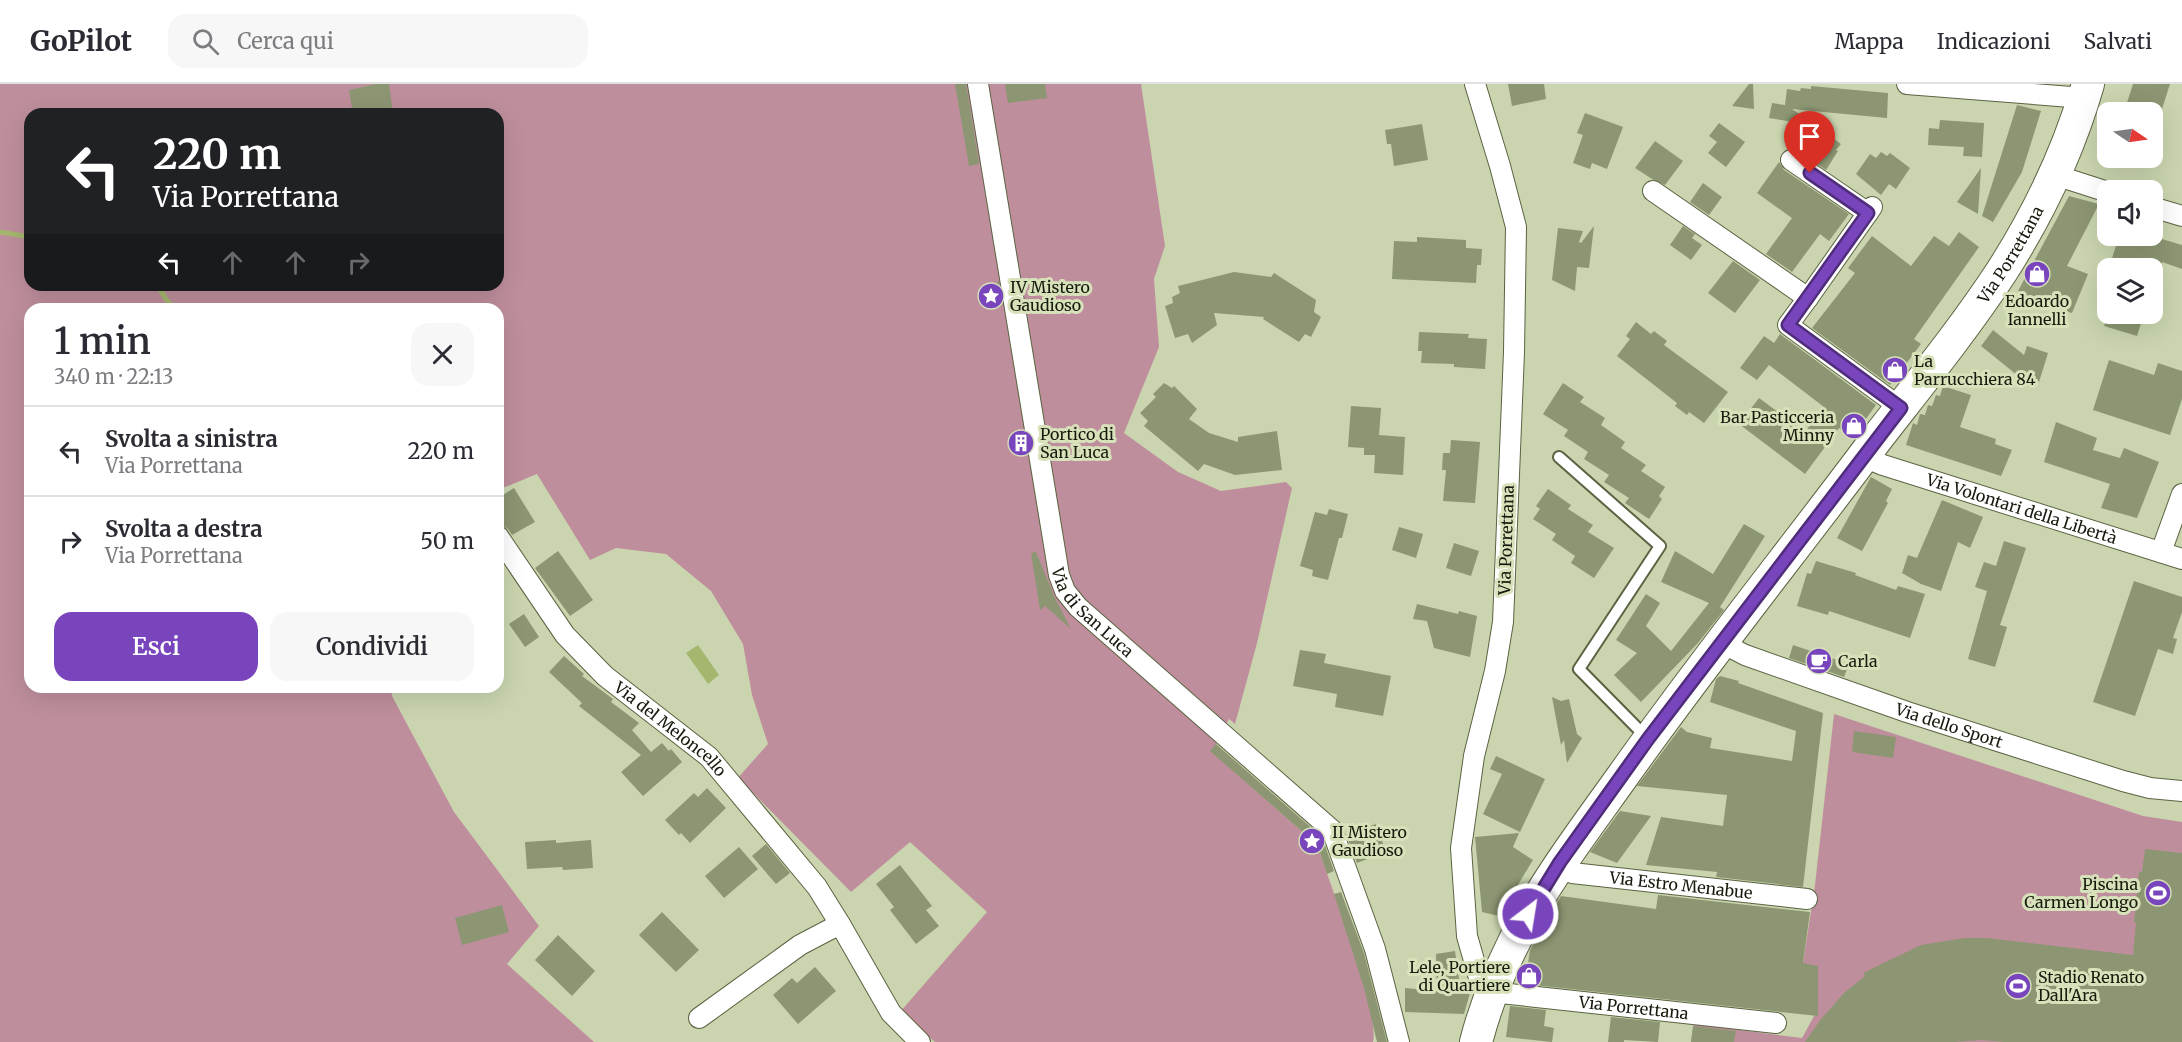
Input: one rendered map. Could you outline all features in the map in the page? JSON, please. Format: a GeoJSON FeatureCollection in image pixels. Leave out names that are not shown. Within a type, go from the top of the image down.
{"type":"FeatureCollection","features":[{"type":"Feature","properties":{"kind":"main road","name":"Via Porrettana"},"geometry":{"type":"LineString","coordinates":[[1476,1042],[1491,992],[1518,932],[1560,862],[1648,739],[1864,457],[2002,271],[2055,175],[2086,91]]}},
{"type":"Feature","properties":{"kind":"street","name":"Via di San Luca"},"geometry":{"type":"LineString","coordinates":[[978,84],[1059,575],[1065,591],[1078,607],[1332,830],[1375,949],[1399,1042]]}},
{"type":"Feature","properties":{"kind":"street","name":"Via Porrettana"},"geometry":{"type":"LineString","coordinates":[[1474,84],[1500,166],[1516,227],[1514,352],[1503,622],[1495,671],[1474,756],[1461,848],[1467,936],[1479,978],[1491,992],[1776,1023]]}},
{"type":"Feature","properties":{"kind":"street"},"geometry":{"type":"LineString","coordinates":[[1907,84],[2086,91]]}},
{"type":"Feature","properties":{"kind":"street"},"geometry":{"type":"LineString","coordinates":[[1791,160],[1870,210],[1788,325],[1901,408]]}},
{"type":"Feature","properties":{"kind":"street"},"geometry":{"type":"LineString","coordinates":[[2055,175],[2097,188]]}},
{"type":"Feature","properties":{"kind":"street"},"geometry":{"type":"LineString","coordinates":[[1653,191],[1808,298]]}},
{"type":"Feature","properties":{"kind":"street"},"geometry":{"type":"LineString","coordinates":[[2163,210],[2182,216]]}},
{"type":"Feature","properties":{"kind":"street","name":"Via Volontari della Libertà"},"geometry":{"type":"LineString","coordinates":[[1864,457],[1883,465],[2182,559]]}},
{"type":"Feature","properties":{"kind":"street"},"geometry":{"type":"LineString","coordinates":[[2161,552],[2182,494]]}},
{"type":"Feature","properties":{"kind":"street","name":"Via del Meloncello"},"geometry":{"type":"LineString","coordinates":[[504,545],[565,635],[605,676],[709,757],[817,887],[891,1013],[920,1042]]}},
{"type":"Feature","properties":{"kind":"street","name":"Via dello Sport"},"geometry":{"type":"LineString","coordinates":[[1722,643],[1745,655],[1947,726],[2137,785],[2182,791]]}},
{"type":"Feature","properties":{"kind":"street","name":"Via Estro Menabue"},"geometry":{"type":"LineString","coordinates":[[1560,862],[1572,873],[1807,899]]}},
{"type":"Feature","properties":{"kind":"street"},"geometry":{"type":"LineString","coordinates":[[699,1018],[800,945],[840,924]]}},
{"type":"Feature","properties":{"kind":"lane"},"geometry":{"type":"LineString","coordinates":[[1558,457],[1660,546],[1579,669],[1648,739]]}},
{"type":"Feature","properties":{"kind":"shaded area"},"geometry":{"type":"Polygon","coordinates":[[[0,84],[1141,84],[1165,246],[1154,279],[1159,347],[1124,433],[1178,472],[1221,491],[1286,482],[1292,488],[1257,643],[1235,724],[1229,719],[1212,752],[1305,834],[1303,839],[1314,852],[1320,853],[1362,979],[1373,1027],[1373,1042],[935,1042],[900,1012],[987,912],[910,842],[851,892],[754,794],[736,780],[768,744],[752,695],[743,644],[711,591],[666,554],[616,548],[590,560],[537,474],[504,488],[504,303],[24,303],[24,693],[392,693],[454,812],[539,926],[507,964],[594,1042],[0,1042],[0,84]]]}},
{"type":"Feature","properties":{"kind":"shaded area"},"geometry":{"type":"Polygon","coordinates":[[[698,645],[719,675],[708,684],[686,653],[698,645]]]}},
{"type":"Feature","properties":{"kind":"shaded area"},"geometry":{"type":"Polygon","coordinates":[[[1834,714],[2143,816],[2182,822],[2182,1042],[1691,1042],[1694,1024],[1802,1038],[1814,1016],[1803,963],[1815,885],[1834,714]]]}},
{"type":"Feature","properties":{"kind":"building"},"geometry":{"type":"Polygon","coordinates":[[[376,84],[389,84],[392,108],[352,108],[349,90],[376,84]]]}},
{"type":"Feature","properties":{"kind":"building"},"geometry":{"type":"Polygon","coordinates":[[[955,84],[966,84],[979,164],[969,166],[955,84]]]}},
{"type":"Feature","properties":{"kind":"building"},"geometry":{"type":"Polygon","coordinates":[[[1005,84],[1045,84],[1047,98],[1008,103],[1005,84]]]}},
{"type":"Feature","properties":{"kind":"building"},"geometry":{"type":"Polygon","coordinates":[[[1508,84],[1544,84],[1546,99],[1512,106],[1508,84]]]}},
{"type":"Feature","properties":{"kind":"building"},"geometry":{"type":"Polygon","coordinates":[[[1749,84],[1753,84],[1754,109],[1732,106],[1749,84]]]}},
{"type":"Feature","properties":{"kind":"building"},"geometry":{"type":"Polygon","coordinates":[[[2133,84],[2170,84],[2163,106],[2163,102],[2127,102],[2133,84]]]}},
{"type":"Feature","properties":{"kind":"building"},"geometry":{"type":"Polygon","coordinates":[[[1811,86],[1888,93],[1887,118],[1792,109],[1841,144],[1826,170],[1798,150],[1788,149],[1806,124],[1769,118],[1772,103],[1785,105],[1787,89],[1800,91],[1801,88],[1811,89],[1811,86]]]}},
{"type":"Feature","properties":{"kind":"building"},"geometry":{"type":"Polygon","coordinates":[[[2017,105],[2041,111],[2022,172],[1993,222],[1982,216],[2017,105]]]}},
{"type":"Feature","properties":{"kind":"building"},"geometry":{"type":"Polygon","coordinates":[[[1585,113],[1623,127],[1607,169],[1592,163],[1590,169],[1573,163],[1583,135],[1577,133],[1585,113]]]}},
{"type":"Feature","properties":{"kind":"building"},"geometry":{"type":"Polygon","coordinates":[[[1940,120],[1984,123],[1982,157],[1963,156],[1964,147],[1928,145],[1929,128],[1939,129],[1940,120]]]}},
{"type":"Feature","properties":{"kind":"building"},"geometry":{"type":"Polygon","coordinates":[[[1719,123],[1745,142],[1726,167],[1708,153],[1717,142],[1709,136],[1719,123]]]}},
{"type":"Feature","properties":{"kind":"building"},"geometry":{"type":"Polygon","coordinates":[[[1422,124],[1428,160],[1394,166],[1391,144],[1387,144],[1385,130],[1422,124]]]}},
{"type":"Feature","properties":{"kind":"building"},"geometry":{"type":"Polygon","coordinates":[[[1655,141],[1683,161],[1665,185],[1635,168],[1655,141]]]}},
{"type":"Feature","properties":{"kind":"building"},"geometry":{"type":"Polygon","coordinates":[[[1881,152],[1887,156],[1890,153],[1910,168],[1896,189],[1889,184],[1881,195],[1856,174],[1870,154],[1876,158],[1881,152]]]}},
{"type":"Feature","properties":{"kind":"building"},"geometry":{"type":"Polygon","coordinates":[[[1779,162],[1784,170],[1849,214],[1829,241],[1820,234],[1792,272],[1766,254],[1792,218],[1757,193],[1779,162]]]}},
{"type":"Feature","properties":{"kind":"building"},"geometry":{"type":"Polygon","coordinates":[[[1981,168],[1978,214],[1957,202],[1981,168]]]}},
{"type":"Feature","properties":{"kind":"building"},"geometry":{"type":"Polygon","coordinates":[[[1703,183],[1722,197],[1709,215],[1690,202],[1703,183]]]}},
{"type":"Feature","properties":{"kind":"building"},"geometry":{"type":"Polygon","coordinates":[[[2069,196],[2097,203],[2097,208],[2067,266],[2088,274],[2072,313],[2039,303],[2018,291],[2069,196]]]}},
{"type":"Feature","properties":{"kind":"building"},"geometry":{"type":"Polygon","coordinates":[[[1594,226],[1589,268],[1577,267],[1575,291],[1552,280],[1558,228],[1583,231],[1579,242],[1581,243],[1594,226]]]}},
{"type":"Feature","properties":{"kind":"building"},"geometry":{"type":"Polygon","coordinates":[[[1683,226],[1695,234],[1692,238],[1702,245],[1691,260],[1670,245],[1683,226]]]}},
{"type":"Feature","properties":{"kind":"building"},"geometry":{"type":"Polygon","coordinates":[[[1959,232],[1979,247],[1914,339],[1921,344],[1890,385],[1812,328],[1855,273],[1848,268],[1872,236],[1911,266],[1934,236],[1949,246],[1959,232]]]}},
{"type":"Feature","properties":{"kind":"building"},"geometry":{"type":"Polygon","coordinates":[[[1417,237],[1466,240],[1466,248],[1482,249],[1481,265],[1477,265],[1476,283],[1392,279],[1394,241],[1417,242],[1417,237]]]}},
{"type":"Feature","properties":{"kind":"building"},"geometry":{"type":"Polygon","coordinates":[[[2163,239],[2182,245],[2182,269],[2163,262],[2163,258],[2112,258],[2116,246],[2163,246],[2163,239]]]}},
{"type":"Feature","properties":{"kind":"building"},"geometry":{"type":"Polygon","coordinates":[[[1733,261],[1760,280],[1735,313],[1708,293],[1733,261]]]}},
{"type":"Feature","properties":{"kind":"building"},"geometry":{"type":"Polygon","coordinates":[[[1234,272],[1271,277],[1274,273],[1316,300],[1314,312],[1321,317],[1311,337],[1305,334],[1299,342],[1263,319],[1264,317],[1214,313],[1217,325],[1192,343],[1188,334],[1175,338],[1165,306],[1173,303],[1172,297],[1180,293],[1178,286],[1234,272]]]}},
{"type":"Feature","properties":{"kind":"building"},"geometry":{"type":"Polygon","coordinates":[[[999,282],[1002,306],[984,305],[981,287],[999,282]]]}},
{"type":"Feature","properties":{"kind":"building"},"geometry":{"type":"Polygon","coordinates":[[[1636,322],[1651,334],[1654,331],[1667,341],[1664,345],[1728,392],[1704,423],[1689,412],[1687,415],[1675,406],[1677,403],[1617,356],[1630,339],[1626,336],[1636,322]]]}},
{"type":"Feature","properties":{"kind":"building"},"geometry":{"type":"Polygon","coordinates":[[[2105,324],[2141,324],[2137,336],[2104,326],[2105,324]]]}},
{"type":"Feature","properties":{"kind":"building"},"geometry":{"type":"Polygon","coordinates":[[[1993,330],[2024,355],[2027,346],[2048,353],[2039,382],[2017,375],[1981,346],[1993,330]]]}},
{"type":"Feature","properties":{"kind":"building"},"geometry":{"type":"Polygon","coordinates":[[[1419,332],[1469,334],[1468,338],[1487,339],[1485,369],[1454,367],[1454,364],[1421,363],[1422,351],[1418,351],[1419,332]]]}},
{"type":"Feature","properties":{"kind":"building"},"geometry":{"type":"Polygon","coordinates":[[[1780,334],[1876,405],[1852,438],[1839,428],[1805,474],[1739,424],[1759,398],[1805,432],[1824,407],[1769,365],[1757,380],[1740,368],[1764,336],[1774,343],[1780,334]]]}},
{"type":"Feature","properties":{"kind":"building"},"geometry":{"type":"Polygon","coordinates":[[[2109,360],[2154,375],[2158,363],[2182,371],[2182,399],[2170,435],[2093,410],[2109,360]]]}},
{"type":"Feature","properties":{"kind":"building"},"geometry":{"type":"Polygon","coordinates":[[[1164,383],[1172,388],[1174,386],[1197,409],[1189,419],[1209,433],[1238,442],[1238,437],[1277,431],[1282,470],[1235,475],[1204,464],[1198,471],[1144,426],[1148,421],[1140,413],[1156,397],[1153,394],[1164,383]]]}},
{"type":"Feature","properties":{"kind":"building"},"geometry":{"type":"Polygon","coordinates":[[[1563,383],[1584,397],[1580,402],[1605,418],[1601,425],[1625,442],[1621,448],[1646,465],[1641,471],[1665,487],[1659,496],[1662,499],[1649,519],[1625,503],[1629,498],[1604,482],[1609,475],[1584,459],[1588,452],[1564,436],[1568,430],[1543,414],[1563,383]]]}},
{"type":"Feature","properties":{"kind":"building"},"geometry":{"type":"Polygon","coordinates":[[[1943,386],[1971,395],[1960,427],[1996,439],[1995,444],[2012,450],[2001,476],[1906,445],[1913,423],[1917,425],[1920,414],[1925,415],[1928,405],[1932,406],[1936,395],[1940,396],[1943,386]]]}},
{"type":"Feature","properties":{"kind":"building"},"geometry":{"type":"Polygon","coordinates":[[[1351,406],[1381,408],[1379,435],[1405,437],[1403,475],[1374,473],[1375,455],[1364,455],[1364,448],[1348,447],[1351,406]]]}},
{"type":"Feature","properties":{"kind":"building"},"geometry":{"type":"Polygon","coordinates":[[[2056,422],[2097,438],[2093,450],[2120,458],[2124,448],[2159,462],[2137,518],[2101,508],[2110,484],[2044,462],[2056,422]]]}},
{"type":"Feature","properties":{"kind":"building"},"geometry":{"type":"Polygon","coordinates":[[[1451,440],[1480,442],[1475,503],[1443,501],[1446,470],[1442,470],[1443,453],[1450,453],[1451,440]]]}},
{"type":"Feature","properties":{"kind":"building"},"geometry":{"type":"Polygon","coordinates":[[[1871,477],[1892,489],[1886,501],[1888,503],[1862,551],[1837,538],[1871,477]]]}},
{"type":"Feature","properties":{"kind":"building"},"geometry":{"type":"Polygon","coordinates":[[[514,488],[535,522],[512,535],[504,526],[504,494],[514,488]]]}},
{"type":"Feature","properties":{"kind":"building"},"geometry":{"type":"Polygon","coordinates":[[[1548,489],[1571,505],[1568,509],[1593,525],[1588,532],[1614,548],[1594,578],[1571,563],[1575,556],[1552,540],[1556,534],[1533,519],[1540,509],[1536,506],[1548,489]]]}},
{"type":"Feature","properties":{"kind":"building"},"geometry":{"type":"Polygon","coordinates":[[[1942,500],[1983,517],[1970,548],[1958,542],[1941,591],[1921,584],[1902,573],[1908,555],[1917,558],[1942,500]]]}},
{"type":"Feature","properties":{"kind":"building"},"geometry":{"type":"Polygon","coordinates":[[[1329,509],[1348,514],[1328,580],[1312,576],[1313,570],[1300,566],[1315,512],[1327,515],[1329,509]]]}},
{"type":"Feature","properties":{"kind":"building"},"geometry":{"type":"Polygon","coordinates":[[[1744,524],[1765,536],[1720,607],[1724,610],[1698,643],[1641,702],[1614,675],[1637,653],[1616,640],[1646,594],[1660,603],[1646,626],[1671,651],[1709,603],[1661,582],[1675,551],[1713,574],[1744,524]]]}},
{"type":"Feature","properties":{"kind":"building"},"geometry":{"type":"Polygon","coordinates":[[[1399,527],[1423,534],[1416,558],[1392,550],[1399,527]]]}},
{"type":"Feature","properties":{"kind":"building"},"geometry":{"type":"Polygon","coordinates":[[[2004,541],[2026,548],[2000,625],[2007,627],[1995,667],[1968,659],[1987,591],[1975,587],[1984,562],[1996,566],[2004,541]]]}},
{"type":"Feature","properties":{"kind":"building"},"geometry":{"type":"Polygon","coordinates":[[[1454,543],[1479,551],[1471,576],[1446,568],[1454,543]]]}},
{"type":"Feature","properties":{"kind":"building"},"geometry":{"type":"Polygon","coordinates":[[[558,551],[593,600],[570,616],[535,568],[558,551]]]}},
{"type":"Feature","properties":{"kind":"building"},"geometry":{"type":"Polygon","coordinates":[[[1036,552],[1054,596],[1071,629],[1045,606],[1040,610],[1031,553],[1036,552]]]}},
{"type":"Feature","properties":{"kind":"building"},"geometry":{"type":"Polygon","coordinates":[[[1816,561],[1856,573],[1855,575],[1896,590],[1898,586],[1925,594],[1910,638],[1829,611],[1828,615],[1797,606],[1807,573],[1811,574],[1816,561]]]}},
{"type":"Feature","properties":{"kind":"building"},"geometry":{"type":"Polygon","coordinates":[[[2134,581],[2182,597],[2182,612],[2173,638],[2177,639],[2173,654],[2158,649],[2135,716],[2093,702],[2134,581]]]}},
{"type":"Feature","properties":{"kind":"building"},"geometry":{"type":"Polygon","coordinates":[[[1417,604],[1477,616],[1470,657],[1434,648],[1427,621],[1413,619],[1417,604]]]}},
{"type":"Feature","properties":{"kind":"building"},"geometry":{"type":"Polygon","coordinates":[[[524,614],[539,637],[525,647],[509,624],[524,614]]]}},
{"type":"Feature","properties":{"kind":"building","name":"Carla"},"geometry":{"type":"Polygon","coordinates":[[[1793,645],[1849,664],[1844,677],[1789,658],[1793,645]]]}},
{"type":"Feature","properties":{"kind":"building"},"geometry":{"type":"Polygon","coordinates":[[[1300,650],[1326,654],[1324,663],[1391,676],[1383,716],[1335,707],[1337,694],[1293,686],[1300,650]]]}},
{"type":"Feature","properties":{"kind":"building"},"geometry":{"type":"Polygon","coordinates":[[[564,656],[584,674],[582,676],[613,699],[611,702],[639,723],[632,730],[651,752],[662,743],[669,751],[671,749],[682,762],[643,796],[621,772],[641,755],[579,706],[582,703],[549,672],[564,656]]]}},
{"type":"Feature","properties":{"kind":"building"},"geometry":{"type":"Polygon","coordinates":[[[1720,676],[1823,713],[1803,887],[1716,877],[1717,872],[1646,865],[1661,817],[1723,826],[1727,795],[1637,786],[1681,727],[1687,732],[1712,738],[1710,748],[1792,761],[1796,731],[1710,702],[1716,679],[1720,676]]]}},
{"type":"Feature","properties":{"kind":"building"},"geometry":{"type":"Polygon","coordinates":[[[1552,697],[1561,701],[1569,699],[1577,734],[1582,738],[1567,763],[1564,740],[1561,745],[1552,697]]]}},
{"type":"Feature","properties":{"kind":"building"},"geometry":{"type":"Polygon","coordinates":[[[1854,731],[1896,737],[1893,758],[1852,752],[1854,731]]]}},
{"type":"Feature","properties":{"kind":"building"},"geometry":{"type":"Polygon","coordinates":[[[1216,744],[1322,837],[1334,871],[1327,874],[1320,853],[1314,853],[1303,838],[1305,834],[1210,751],[1216,744]]]}},
{"type":"Feature","properties":{"kind":"building"},"geometry":{"type":"Polygon","coordinates":[[[1496,756],[1545,779],[1520,832],[1483,814],[1502,774],[1490,769],[1496,756]]]}},
{"type":"Feature","properties":{"kind":"building"},"geometry":{"type":"Polygon","coordinates":[[[707,788],[726,808],[690,843],[665,820],[694,793],[698,797],[707,788]]]}},
{"type":"Feature","properties":{"kind":"building"},"geometry":{"type":"Polygon","coordinates":[[[1620,811],[1651,816],[1617,863],[1590,852],[1620,811]]]}},
{"type":"Feature","properties":{"kind":"building"},"geometry":{"type":"Polygon","coordinates":[[[1376,824],[1386,852],[1357,863],[1346,834],[1376,824]]]}},
{"type":"Feature","properties":{"kind":"building"},"geometry":{"type":"Polygon","coordinates":[[[1519,833],[1513,847],[1533,860],[1499,916],[1482,912],[1475,837],[1519,833]]]}},
{"type":"Feature","properties":{"kind":"building"},"geometry":{"type":"Polygon","coordinates":[[[556,840],[556,843],[591,840],[593,868],[527,869],[525,842],[556,840]]]}},
{"type":"Feature","properties":{"kind":"building"},"geometry":{"type":"Polygon","coordinates":[[[766,844],[790,873],[776,884],[752,856],[766,844]]]}},
{"type":"Feature","properties":{"kind":"building"},"geometry":{"type":"Polygon","coordinates":[[[739,847],[758,869],[724,898],[705,876],[739,847]]]}},
{"type":"Feature","properties":{"kind":"building","name":"Stadio Renato Dall'Ara"},"geometry":{"type":"Polygon","coordinates":[[[2145,849],[2182,853],[2182,1042],[1982,1040],[1805,1042],[1821,1019],[1844,993],[1865,976],[1863,973],[1921,945],[1965,938],[1987,938],[2133,955],[2139,872],[2142,872],[2145,849]]]}},
{"type":"Feature","properties":{"kind":"building"},"geometry":{"type":"Polygon","coordinates":[[[900,865],[932,906],[926,910],[939,926],[916,944],[890,910],[894,907],[876,884],[900,865]]]}},
{"type":"Feature","properties":{"kind":"building"},"geometry":{"type":"Polygon","coordinates":[[[1341,892],[1364,953],[1387,1042],[1377,1042],[1364,988],[1334,894],[1341,892]]]}},
{"type":"Feature","properties":{"kind":"building"},"geometry":{"type":"Polygon","coordinates":[[[1658,895],[1810,912],[1803,963],[1818,966],[1818,1016],[1525,984],[1530,950],[1561,896],[1656,909],[1658,895]]]}},
{"type":"Feature","properties":{"kind":"building"},"geometry":{"type":"Polygon","coordinates":[[[502,905],[509,932],[462,945],[455,918],[502,905]]]}},
{"type":"Feature","properties":{"kind":"building"},"geometry":{"type":"Polygon","coordinates":[[[662,912],[699,950],[676,972],[639,935],[662,912]]]}},
{"type":"Feature","properties":{"kind":"building"},"geometry":{"type":"Polygon","coordinates":[[[558,935],[595,971],[572,996],[535,960],[558,935]]]}},
{"type":"Feature","properties":{"kind":"building"},"geometry":{"type":"Polygon","coordinates":[[[1455,951],[1461,993],[1470,993],[1464,1014],[1405,1012],[1405,988],[1437,991],[1436,954],[1455,951]]]}},
{"type":"Feature","properties":{"kind":"building"},"geometry":{"type":"Polygon","coordinates":[[[815,967],[836,991],[798,1024],[773,995],[792,978],[797,983],[815,967]]]}},
{"type":"Feature","properties":{"kind":"building"},"geometry":{"type":"Polygon","coordinates":[[[1510,1006],[1546,1010],[1544,1026],[1554,1028],[1552,1042],[1506,1037],[1510,1006]]]}},
{"type":"Feature","properties":{"kind":"building"},"geometry":{"type":"Polygon","coordinates":[[[1611,1017],[1660,1022],[1658,1042],[1624,1040],[1624,1042],[1608,1042],[1611,1017]]]}},
{"type":"Feature","properties":{"kind":"building"},"geometry":{"type":"Polygon","coordinates":[[[1693,1026],[1736,1031],[1734,1042],[1691,1042],[1693,1026]]]}},
{"type":"Feature","properties":{"kind":"waterway"},"geometry":{"type":"LineString","coordinates":[[0,232],[24,236]]}},
{"type":"Feature","properties":{"kind":"waterway"},"geometry":{"type":"LineString","coordinates":[[161,291],[169,303]]}},
{"type":"Feature","properties":{"kind":"place","name":"Edoardo Iannelli"},"geometry":{"type":"Point","coordinates":[2037,274]}},
{"type":"Feature","properties":{"kind":"place","name":"IV Mistero Gaudioso"},"geometry":{"type":"Point","coordinates":[991,296]}},
{"type":"Feature","properties":{"kind":"place","name":"La Parrucchiera 84"},"geometry":{"type":"Point","coordinates":[1895,370]}},
{"type":"Feature","properties":{"kind":"place","name":"Bar Pasticceria Minny"},"geometry":{"type":"Point","coordinates":[1854,426]}},
{"type":"Feature","properties":{"kind":"place","name":"Portico di San Luca"},"geometry":{"type":"Point","coordinates":[1021,443]}},
{"type":"Feature","properties":{"kind":"place","name":"Carla"},"geometry":{"type":"Point","coordinates":[1819,661]}},
{"type":"Feature","properties":{"kind":"place","name":"II Mistero Gaudioso"},"geometry":{"type":"Point","coordinates":[1312,841]}},
{"type":"Feature","properties":{"kind":"place","name":"Piscina Carmen Longo"},"geometry":{"type":"Point","coordinates":[2158,893]}},
{"type":"Feature","properties":{"kind":"place","name":"Lele, Portiere di Quartiere"},"geometry":{"type":"Point","coordinates":[1529,976]}},
{"type":"Feature","properties":{"kind":"place","name":"Stadio Renato Dall'Ara"},"geometry":{"type":"Point","coordinates":[2018,986]}},
{"type":"Feature","properties":{"kind":"route"},"geometry":{"type":"LineString","coordinates":[[1528,914],[1560,862],[1648,739],[1901,408],[1788,325],[1868,213],[1810,173]]}}]}
